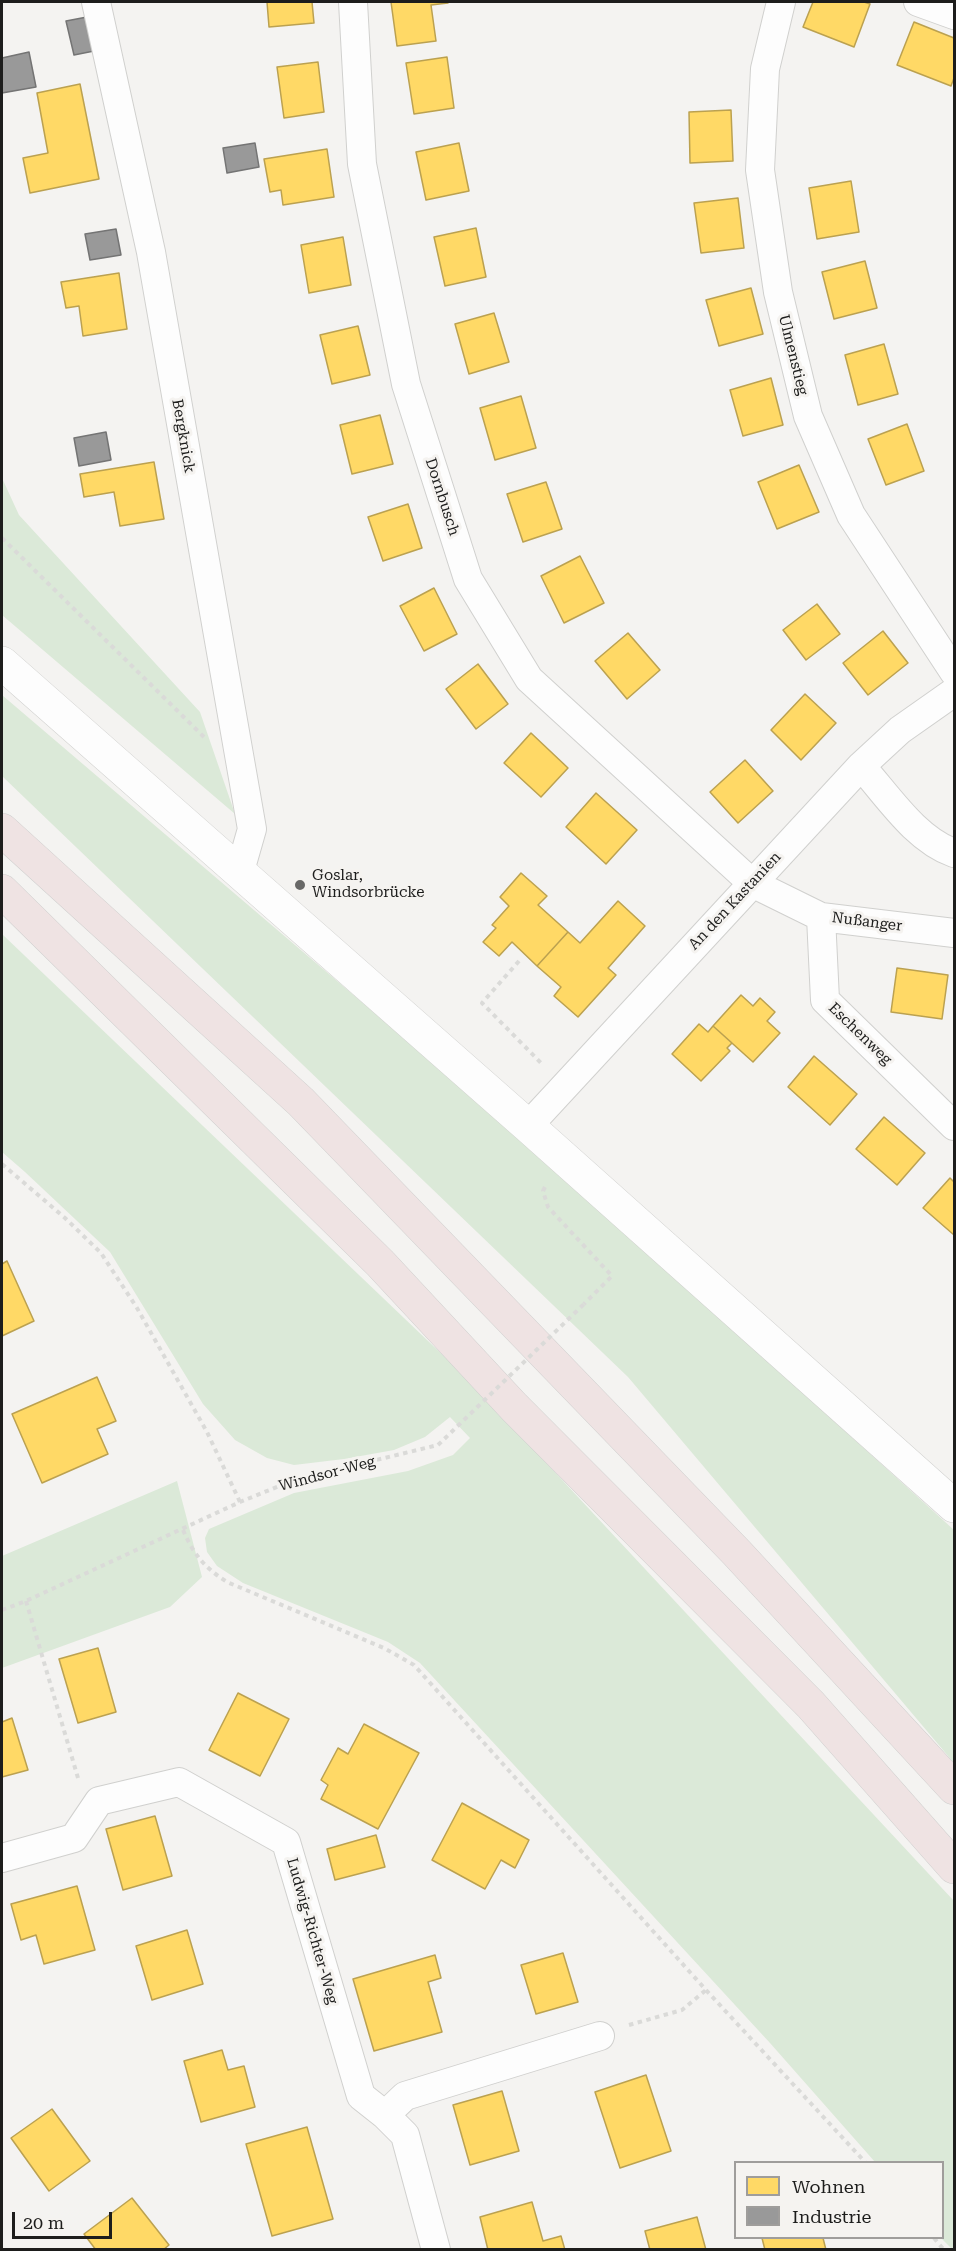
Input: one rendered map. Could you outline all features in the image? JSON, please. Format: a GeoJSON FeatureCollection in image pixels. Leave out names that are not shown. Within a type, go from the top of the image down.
{"type":"FeatureCollection","features":[{"type":"Feature","properties":{"kind":"highway"},"geometry":{"type":"LineString","coordinates":[[2,830],[301,1101],[738,1553],[954,1788]]}},
{"type":"Feature","properties":{"kind":"highway"},"geometry":{"type":"LineString","coordinates":[[2,891],[380,1263],[514,1407],[811,1705],[954,1867]]}},
{"type":"Feature","properties":{"kind":"street","name":"Bergknick"},"geometry":{"type":"LineString","coordinates":[[96,2],[151,252],[252,829],[240,871]]}},
{"type":"Feature","properties":{"kind":"street","name":"Dornbusch"},"geometry":{"type":"LineString","coordinates":[[352,2],[364,175],[406,384],[468,579],[530,679],[752,883]]}},
{"type":"Feature","properties":{"kind":"street","name":"Ulmenstieg"},"geometry":{"type":"LineString","coordinates":[[781,2],[765,69],[760,170],[778,292],[808,416],[851,515],[954,672]]}},
{"type":"Feature","properties":{"kind":"street"},"geometry":{"type":"LineString","coordinates":[[918,2],[954,15]]}},
{"type":"Feature","properties":{"kind":"street"},"geometry":{"type":"LineString","coordinates":[[2,663],[528,1126],[954,1506]]}},
{"type":"Feature","properties":{"kind":"street","name":"An den Kastanien"},"geometry":{"type":"LineString","coordinates":[[528,1126],[861,766],[900,730],[954,692]]}},
{"type":"Feature","properties":{"kind":"street"},"geometry":{"type":"LineString","coordinates":[[861,766],[920,832],[954,853]]}},
{"type":"Feature","properties":{"kind":"street","name":"Nußanger"},"geometry":{"type":"LineString","coordinates":[[752,883],[821,917],[954,933]]}},
{"type":"Feature","properties":{"kind":"street","name":"Eschenweg"},"geometry":{"type":"LineString","coordinates":[[821,917],[825,1000],[954,1126]]}},
{"type":"Feature","properties":{"kind":"street","name":"Ludwig-Richter-Weg"},"geometry":{"type":"LineString","coordinates":[[2,1858],[74,1838],[99,1801],[179,1782],[286,1842],[361,2096],[405,2135],[436,2250]]}},
{"type":"Feature","properties":{"kind":"street"},"geometry":{"type":"LineString","coordinates":[[385,2115],[405,2096],[600,2036]]}},
{"type":"Feature","properties":{"kind":"path"},"geometry":{"type":"LineString","coordinates":[[2,538],[200,735],[239,756]]}},
{"type":"Feature","properties":{"kind":"path"},"geometry":{"type":"LineString","coordinates":[[519,961],[482,1003],[564,1087]]}},
{"type":"Feature","properties":{"kind":"path"},"geometry":{"type":"LineString","coordinates":[[2,1164],[101,1252],[137,1308],[207,1432],[240,1503]]}},
{"type":"Feature","properties":{"kind":"path","name":"Windsor-Weg"},"geometry":{"type":"LineString","coordinates":[[2,1610],[294,1480],[438,1445],[584,1304]]}},
{"type":"Feature","properties":{"kind":"path"},"geometry":{"type":"LineString","coordinates":[[183,1530],[192,1551],[210,1571],[227,1582],[384,1648],[414,1665],[863,2161]]}},
{"type":"Feature","properties":{"kind":"path"},"geometry":{"type":"LineString","coordinates":[[26,1601],[89,1816]]}},
{"type":"Feature","properties":{"kind":"path"},"geometry":{"type":"LineString","coordinates":[[600,2036],[609,2031],[682,2010],[706,1990]]}},
{"type":"Feature","properties":{"kind":"green space"},"geometry":{"type":"Polygon","coordinates":[[[2,478],[19,515],[200,712],[235,814],[2,615],[2,478]]]}},
{"type":"Feature","properties":{"kind":"green space"},"geometry":{"type":"Polygon","coordinates":[[[2,695],[541,1155],[954,1530],[954,1763],[628,1377],[2,776],[2,695]]]}},
{"type":"Feature","properties":{"kind":"green space"},"geometry":{"type":"Polygon","coordinates":[[[2,934],[471,1382],[954,1901],[954,2249],[942,2239],[944,2239],[944,2161],[874,2161],[770,2043],[420,1663],[388,1642],[243,1583],[217,1566],[207,1552],[205,1538],[209,1529],[294,1493],[408,1471],[453,1455],[470,1438],[450,1417],[425,1437],[394,1450],[294,1465],[267,1458],[235,1440],[203,1404],[110,1252],[2,1152],[2,934]]]}},
{"type":"Feature","properties":{"kind":"green space"},"geometry":{"type":"Polygon","coordinates":[[[177,1481],[202,1577],[170,1607],[2,1668],[2,1556],[177,1481]]]}},
{"type":"Feature","properties":{"kind":"building: Wohnen"},"geometry":{"type":"Polygon","coordinates":[[[267,2],[312,2],[314,23],[269,27],[267,2]]]}},
{"type":"Feature","properties":{"kind":"building: Wohnen"},"geometry":{"type":"Polygon","coordinates":[[[391,2],[448,2],[431,5],[436,41],[397,46],[391,2]]]}},
{"type":"Feature","properties":{"kind":"building: Wohnen"},"geometry":{"type":"Polygon","coordinates":[[[813,2],[870,4],[854,47],[803,27],[813,2]]]}},
{"type":"Feature","properties":{"kind":"building: Wohnen"},"geometry":{"type":"Polygon","coordinates":[[[914,22],[954,38],[954,78],[951,86],[897,65],[914,22]]]}},
{"type":"Feature","properties":{"kind":"building: Wohnen"},"geometry":{"type":"Polygon","coordinates":[[[447,57],[454,108],[414,114],[406,63],[447,57]]]}},
{"type":"Feature","properties":{"kind":"building: Wohnen"},"geometry":{"type":"Polygon","coordinates":[[[318,62],[324,112],[284,118],[277,67],[318,62]]]}},
{"type":"Feature","properties":{"kind":"building: Wohnen"},"geometry":{"type":"Polygon","coordinates":[[[80,84],[99,179],[30,193],[23,158],[48,153],[37,93],[80,84]]]}},
{"type":"Feature","properties":{"kind":"building: Wohnen"},"geometry":{"type":"Polygon","coordinates":[[[731,110],[733,161],[690,163],[689,112],[731,110]]]}},
{"type":"Feature","properties":{"kind":"building: Wohnen"},"geometry":{"type":"Polygon","coordinates":[[[459,143],[469,191],[426,200],[416,152],[459,143]]]}},
{"type":"Feature","properties":{"kind":"building: Wohnen"},"geometry":{"type":"Polygon","coordinates":[[[327,149],[334,197],[283,205],[281,190],[270,192],[264,159],[327,149]]]}},
{"type":"Feature","properties":{"kind":"building: Wohnen"},"geometry":{"type":"Polygon","coordinates":[[[851,181],[859,232],[817,239],[809,188],[851,181]]]}},
{"type":"Feature","properties":{"kind":"building: Wohnen"},"geometry":{"type":"Polygon","coordinates":[[[738,198],[744,248],[701,253],[694,203],[738,198]]]}},
{"type":"Feature","properties":{"kind":"building: Wohnen"},"geometry":{"type":"Polygon","coordinates":[[[476,228],[486,277],[445,286],[434,237],[476,228]]]}},
{"type":"Feature","properties":{"kind":"building: Wohnen"},"geometry":{"type":"Polygon","coordinates":[[[343,237],[351,285],[309,293],[301,245],[343,237]]]}},
{"type":"Feature","properties":{"kind":"building: Wohnen"},"geometry":{"type":"Polygon","coordinates":[[[865,261],[877,308],[834,319],[822,272],[865,261]]]}},
{"type":"Feature","properties":{"kind":"building: Wohnen"},"geometry":{"type":"Polygon","coordinates":[[[119,273],[127,329],[83,336],[79,306],[66,308],[61,282],[119,273]]]}},
{"type":"Feature","properties":{"kind":"building: Wohnen"},"geometry":{"type":"Polygon","coordinates":[[[751,288],[763,334],[719,346],[706,300],[751,288]]]}},
{"type":"Feature","properties":{"kind":"building: Wohnen"},"geometry":{"type":"Polygon","coordinates":[[[494,313],[509,362],[469,374],[455,324],[494,313]]]}},
{"type":"Feature","properties":{"kind":"building: Wohnen"},"geometry":{"type":"Polygon","coordinates":[[[358,326],[370,375],[332,384],[320,335],[358,326]]]}},
{"type":"Feature","properties":{"kind":"building: Wohnen"},"geometry":{"type":"Polygon","coordinates":[[[884,344],[898,394],[858,405],[845,355],[884,344]]]}},
{"type":"Feature","properties":{"kind":"building: Wohnen"},"geometry":{"type":"Polygon","coordinates":[[[771,378],[783,425],[743,436],[730,390],[771,378]]]}},
{"type":"Feature","properties":{"kind":"building: Wohnen"},"geometry":{"type":"Polygon","coordinates":[[[521,396],[536,448],[495,460],[480,408],[521,396]]]}},
{"type":"Feature","properties":{"kind":"building: Wohnen"},"geometry":{"type":"Polygon","coordinates":[[[380,415],[393,464],[352,474],[340,425],[380,415]]]}},
{"type":"Feature","properties":{"kind":"building: Wohnen"},"geometry":{"type":"Polygon","coordinates":[[[907,424],[924,471],[886,485],[868,439],[907,424]]]}},
{"type":"Feature","properties":{"kind":"building: Wohnen"},"geometry":{"type":"Polygon","coordinates":[[[154,462],[164,519],[120,526],[114,492],[84,497],[80,474],[154,462]]]}},
{"type":"Feature","properties":{"kind":"building: Wohnen"},"geometry":{"type":"Polygon","coordinates":[[[799,465],[819,512],[777,529],[758,482],[799,465]]]}},
{"type":"Feature","properties":{"kind":"building: Wohnen"},"geometry":{"type":"Polygon","coordinates":[[[546,482],[562,529],[523,542],[507,494],[546,482]]]}},
{"type":"Feature","properties":{"kind":"building: Wohnen"},"geometry":{"type":"Polygon","coordinates":[[[408,504],[422,548],[383,561],[368,517],[408,504]]]}},
{"type":"Feature","properties":{"kind":"building: Wohnen"},"geometry":{"type":"Polygon","coordinates":[[[580,556],[604,603],[564,623],[541,576],[580,556]]]}},
{"type":"Feature","properties":{"kind":"building: Wohnen"},"geometry":{"type":"Polygon","coordinates":[[[434,588],[457,634],[424,651],[400,606],[434,588]]]}},
{"type":"Feature","properties":{"kind":"building: Wohnen"},"geometry":{"type":"Polygon","coordinates":[[[817,604],[840,634],[806,660],[783,630],[817,604]]]}},
{"type":"Feature","properties":{"kind":"building: Wohnen"},"geometry":{"type":"Polygon","coordinates":[[[883,631],[908,663],[868,695],[843,663],[883,631]]]}},
{"type":"Feature","properties":{"kind":"building: Wohnen"},"geometry":{"type":"Polygon","coordinates":[[[628,633],[660,670],[627,699],[595,661],[628,633]]]}},
{"type":"Feature","properties":{"kind":"building: Wohnen"},"geometry":{"type":"Polygon","coordinates":[[[478,664],[508,704],[476,729],[446,689],[478,664]]]}},
{"type":"Feature","properties":{"kind":"building: Wohnen"},"geometry":{"type":"Polygon","coordinates":[[[805,694],[836,723],[801,760],[771,730],[805,694]]]}},
{"type":"Feature","properties":{"kind":"building: Wohnen"},"geometry":{"type":"Polygon","coordinates":[[[531,733],[568,768],[541,797],[504,763],[531,733]]]}},
{"type":"Feature","properties":{"kind":"building: Wohnen"},"geometry":{"type":"Polygon","coordinates":[[[745,760],[773,791],[738,823],[710,792],[745,760]]]}},
{"type":"Feature","properties":{"kind":"building: Wohnen"},"geometry":{"type":"Polygon","coordinates":[[[596,793],[637,830],[606,864],[566,827],[596,793]]]}},
{"type":"Feature","properties":{"kind":"building: Wohnen"},"geometry":{"type":"Polygon","coordinates":[[[521,873],[547,896],[538,905],[568,932],[537,966],[512,942],[499,956],[483,942],[496,928],[492,925],[509,906],[500,897],[521,873]]]}},
{"type":"Feature","properties":{"kind":"building: Wohnen"},"geometry":{"type":"Polygon","coordinates":[[[618,901],[645,926],[608,968],[616,975],[578,1017],[554,996],[561,987],[537,966],[568,932],[580,943],[618,901]]]}},
{"type":"Feature","properties":{"kind":"building: Wohnen"},"geometry":{"type":"Polygon","coordinates":[[[897,968],[948,975],[942,1019],[891,1012],[897,968]]]}},
{"type":"Feature","properties":{"kind":"building: Wohnen"},"geometry":{"type":"Polygon","coordinates":[[[741,995],[753,1006],[760,998],[775,1012],[767,1021],[780,1033],[753,1062],[713,1026],[741,995]]]}},
{"type":"Feature","properties":{"kind":"building: Wohnen"},"geometry":{"type":"Polygon","coordinates":[[[699,1024],[708,1032],[713,1026],[732,1043],[727,1048],[730,1051],[701,1081],[672,1054],[699,1024]]]}},
{"type":"Feature","properties":{"kind":"building: Wohnen"},"geometry":{"type":"Polygon","coordinates":[[[814,1056],[857,1094],[830,1125],[788,1087],[814,1056]]]}},
{"type":"Feature","properties":{"kind":"building: Wohnen"},"geometry":{"type":"Polygon","coordinates":[[[884,1117],[925,1153],[897,1185],[856,1149],[884,1117]]]}},
{"type":"Feature","properties":{"kind":"building: Wohnen"},"geometry":{"type":"Polygon","coordinates":[[[950,1178],[954,1182],[954,1235],[923,1208],[950,1178]]]}},
{"type":"Feature","properties":{"kind":"building: Wohnen"},"geometry":{"type":"Polygon","coordinates":[[[7,1261],[34,1321],[2,1336],[2,1264],[7,1261]]]}},
{"type":"Feature","properties":{"kind":"building: Wohnen"},"geometry":{"type":"Polygon","coordinates":[[[97,1377],[116,1421],[97,1429],[108,1454],[42,1483],[12,1414],[97,1377]]]}},
{"type":"Feature","properties":{"kind":"building: Wohnen"},"geometry":{"type":"Polygon","coordinates":[[[98,1648],[116,1712],[78,1723],[59,1659],[98,1648]]]}},
{"type":"Feature","properties":{"kind":"building: Wohnen"},"geometry":{"type":"Polygon","coordinates":[[[238,1693],[289,1719],[260,1776],[209,1750],[238,1693]]]}},
{"type":"Feature","properties":{"kind":"building: Wohnen"},"geometry":{"type":"Polygon","coordinates":[[[12,1718],[28,1770],[2,1777],[2,1722],[12,1718]]]}},
{"type":"Feature","properties":{"kind":"building: Wohnen"},"geometry":{"type":"Polygon","coordinates":[[[364,1724],[419,1753],[378,1829],[321,1799],[328,1785],[321,1780],[338,1748],[348,1754],[364,1724]]]}},
{"type":"Feature","properties":{"kind":"building: Wohnen"},"geometry":{"type":"Polygon","coordinates":[[[462,1803],[529,1840],[515,1868],[501,1860],[485,1889],[432,1860],[462,1803]]]}},
{"type":"Feature","properties":{"kind":"building: Wohnen"},"geometry":{"type":"Polygon","coordinates":[[[155,1816],[172,1876],[123,1890],[106,1829],[155,1816]]]}},
{"type":"Feature","properties":{"kind":"building: Wohnen"},"geometry":{"type":"Polygon","coordinates":[[[376,1835],[385,1867],[335,1880],[327,1849],[376,1835]]]}},
{"type":"Feature","properties":{"kind":"building: Wohnen"},"geometry":{"type":"Polygon","coordinates":[[[77,1886],[95,1950],[44,1964],[36,1935],[21,1940],[11,1904],[77,1886]]]}},
{"type":"Feature","properties":{"kind":"building: Wohnen"},"geometry":{"type":"Polygon","coordinates":[[[187,1930],[203,1984],[152,2000],[136,1946],[187,1930]]]}},
{"type":"Feature","properties":{"kind":"building: Wohnen"},"geometry":{"type":"Polygon","coordinates":[[[563,1953],[578,2002],[536,2014],[521,1965],[563,1953]]]}},
{"type":"Feature","properties":{"kind":"building: Wohnen"},"geometry":{"type":"Polygon","coordinates":[[[435,1955],[441,1978],[428,1982],[442,2032],[374,2051],[353,1979],[435,1955]]]}},
{"type":"Feature","properties":{"kind":"building: Wohnen"},"geometry":{"type":"Polygon","coordinates":[[[222,2050],[228,2070],[244,2066],[255,2107],[201,2122],[184,2061],[222,2050]]]}},
{"type":"Feature","properties":{"kind":"building: Wohnen"},"geometry":{"type":"Polygon","coordinates":[[[646,2075],[671,2151],[620,2168],[595,2092],[646,2075]]]}},
{"type":"Feature","properties":{"kind":"building: Wohnen"},"geometry":{"type":"Polygon","coordinates":[[[502,2091],[519,2151],[470,2165],[453,2105],[502,2091]]]}},
{"type":"Feature","properties":{"kind":"building: Wohnen"},"geometry":{"type":"Polygon","coordinates":[[[52,2109],[90,2161],[49,2191],[11,2138],[52,2109]]]}},
{"type":"Feature","properties":{"kind":"building: Wohnen"},"geometry":{"type":"Polygon","coordinates":[[[307,2127],[333,2219],[272,2236],[246,2144],[307,2127]]]}},
{"type":"Feature","properties":{"kind":"building: Wohnen"},"geometry":{"type":"Polygon","coordinates":[[[132,2198],[169,2245],[163,2250],[96,2250],[84,2234],[132,2198]]]}},
{"type":"Feature","properties":{"kind":"building: Wohnen"},"geometry":{"type":"Polygon","coordinates":[[[532,2202],[543,2241],[561,2236],[565,2250],[488,2250],[480,2217],[532,2202]]]}},
{"type":"Feature","properties":{"kind":"building: Wohnen"},"geometry":{"type":"Polygon","coordinates":[[[697,2217],[706,2250],[650,2250],[645,2231],[697,2217]]]}},
{"type":"Feature","properties":{"kind":"building: Wohnen"},"geometry":{"type":"Polygon","coordinates":[[[762,2239],[823,2239],[826,2250],[765,2250],[762,2239]]]}},
{"type":"Feature","properties":{"kind":"building: Industrie"},"geometry":{"type":"Polygon","coordinates":[[[87,17],[94,51],[74,55],[66,21],[87,17]]]}},
{"type":"Feature","properties":{"kind":"building: Industrie"},"geometry":{"type":"Polygon","coordinates":[[[29,52],[36,87],[2,93],[2,58],[29,52]]]}},
{"type":"Feature","properties":{"kind":"building: Industrie"},"geometry":{"type":"Polygon","coordinates":[[[255,143],[259,167],[227,173],[223,148],[255,143]]]}},
{"type":"Feature","properties":{"kind":"building: Industrie"},"geometry":{"type":"Polygon","coordinates":[[[116,229],[121,255],[90,260],[85,234],[116,229]]]}},
{"type":"Feature","properties":{"kind":"building: Industrie"},"geometry":{"type":"Polygon","coordinates":[[[106,432],[111,460],[79,466],[74,438],[106,432]]]}},
{"type":"Feature","properties":{"kind":"place","name":"Goslar, Windsorbrücke"},"geometry":{"type":"Point","coordinates":[300,885]}}]}
